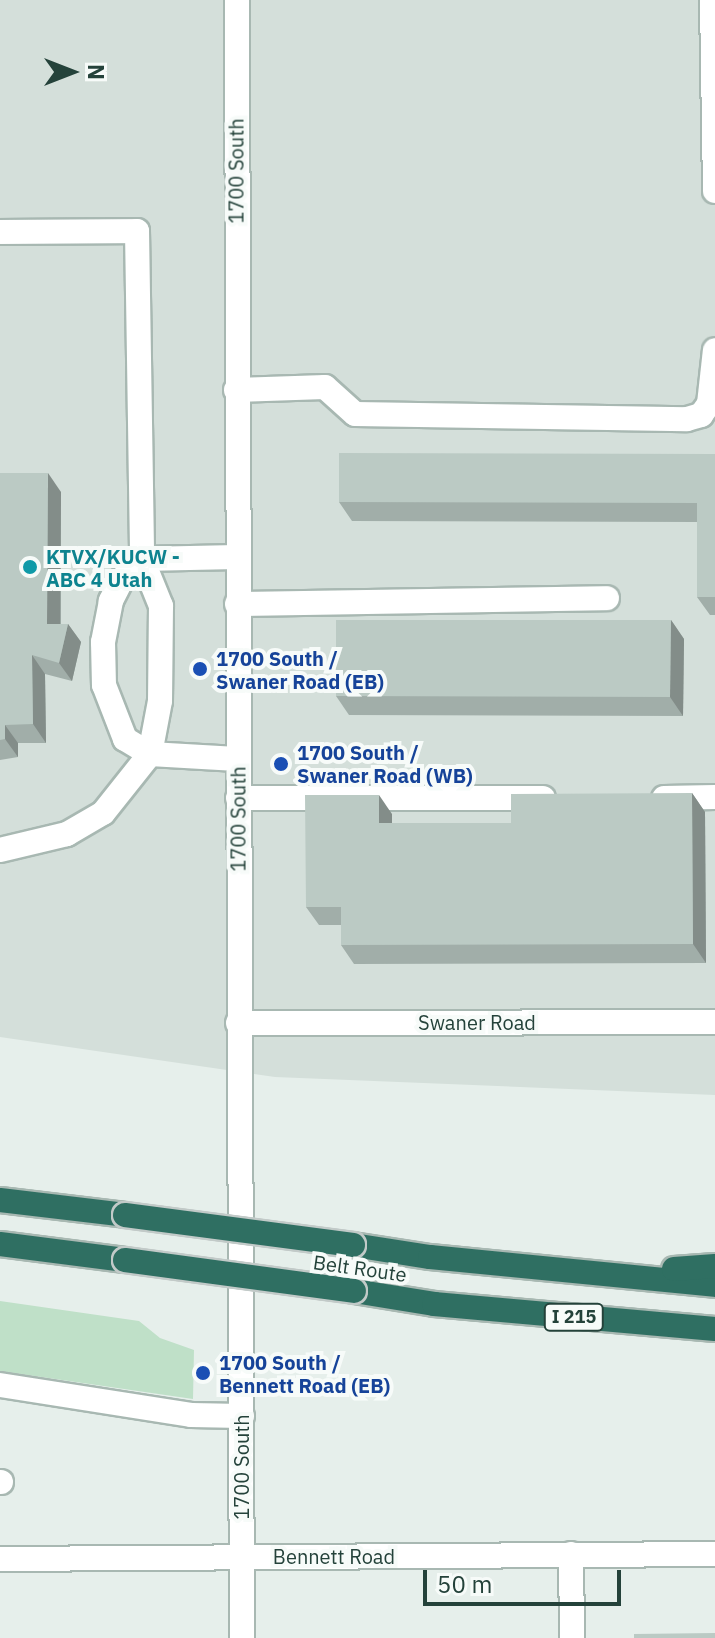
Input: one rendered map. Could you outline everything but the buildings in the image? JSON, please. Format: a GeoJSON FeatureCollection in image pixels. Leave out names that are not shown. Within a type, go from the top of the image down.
{"type":"FeatureCollection","features":[{"type":"Feature","properties":{"kind":"highway","name":"Belt Route"},"geometry":{"type":"LineString","coordinates":[[0,1200],[430,1257],[715,1285]]}},
{"type":"Feature","properties":{"kind":"highway","name":"Belt Route"},"geometry":{"type":"LineString","coordinates":[[0,1244],[434,1304],[715,1329]]}},
{"type":"Feature","properties":{"kind":"highway"},"geometry":{"type":"LineString","coordinates":[[596,1274],[715,1266]]}},
{"type":"Feature","properties":{"kind":"street","name":"1700 South"},"geometry":{"type":"LineString","coordinates":[[237,0],[242,1638]]}},
{"type":"Feature","properties":{"kind":"street"},"geometry":{"type":"LineString","coordinates":[[712,0],[715,191]]}},
{"type":"Feature","properties":{"kind":"street"},"geometry":{"type":"LineString","coordinates":[[0,232],[137,231],[142,559],[161,606],[160,701],[150,754],[103,813],[67,834],[0,850]]}},
{"type":"Feature","properties":{"kind":"street"},"geometry":{"type":"LineString","coordinates":[[236,390],[325,387],[355,414],[687,419],[701,415],[712,404],[715,350]]}},
{"type":"Feature","properties":{"kind":"street"},"geometry":{"type":"LineString","coordinates":[[237,557],[142,559],[122,579],[111,601],[103,642],[104,685],[125,739],[150,754],[237,759]]}},
{"type":"Feature","properties":{"kind":"street"},"geometry":{"type":"LineString","coordinates":[[237,604],[607,598]]}},
{"type":"Feature","properties":{"kind":"street"},"geometry":{"type":"LineString","coordinates":[[636,798],[715,797]]}},
{"type":"Feature","properties":{"kind":"street"},"geometry":{"type":"LineString","coordinates":[[238,798],[572,798]]}},
{"type":"Feature","properties":{"kind":"street","name":"Swaner Road"},"geometry":{"type":"LineString","coordinates":[[238,1023],[715,1022]]}},
{"type":"Feature","properties":{"kind":"street"},"geometry":{"type":"LineString","coordinates":[[0,1385],[191,1415],[242,1416]]}},
{"type":"Feature","properties":{"kind":"street"},"geometry":{"type":"LineString","coordinates":[[571,1554],[572,1638]]}},
{"type":"Feature","properties":{"kind":"street","name":"Bennett Road"},"geometry":{"type":"LineString","coordinates":[[0,1559],[715,1554]]}},
{"type":"Feature","properties":{"kind":"shaded area"},"geometry":{"type":"Polygon","coordinates":[[[0,0],[715,0],[715,1095],[275,1077],[0,1037],[0,0]]]}},
{"type":"Feature","properties":{"kind":"green space"},"geometry":{"type":"Polygon","coordinates":[[[0,1301],[139,1321],[160,1338],[194,1350],[193,1399],[0,1371],[0,1301]]]}},
{"type":"Feature","properties":{"kind":"place","name":"KTVX/KUCW - ABC 4 Utah"},"geometry":{"type":"Point","coordinates":[30,567]}},
{"type":"Feature","properties":{"kind":"place","name":"1700 South / Swaner Road (EB)"},"geometry":{"type":"Point","coordinates":[200,669]}},
{"type":"Feature","properties":{"kind":"place","name":"1700 South / Swaner Road (WB)"},"geometry":{"type":"Point","coordinates":[281,764]}},
{"type":"Feature","properties":{"kind":"place","name":"1700 South / Bennett Road (EB)"},"geometry":{"type":"Point","coordinates":[203,1373]}}]}
